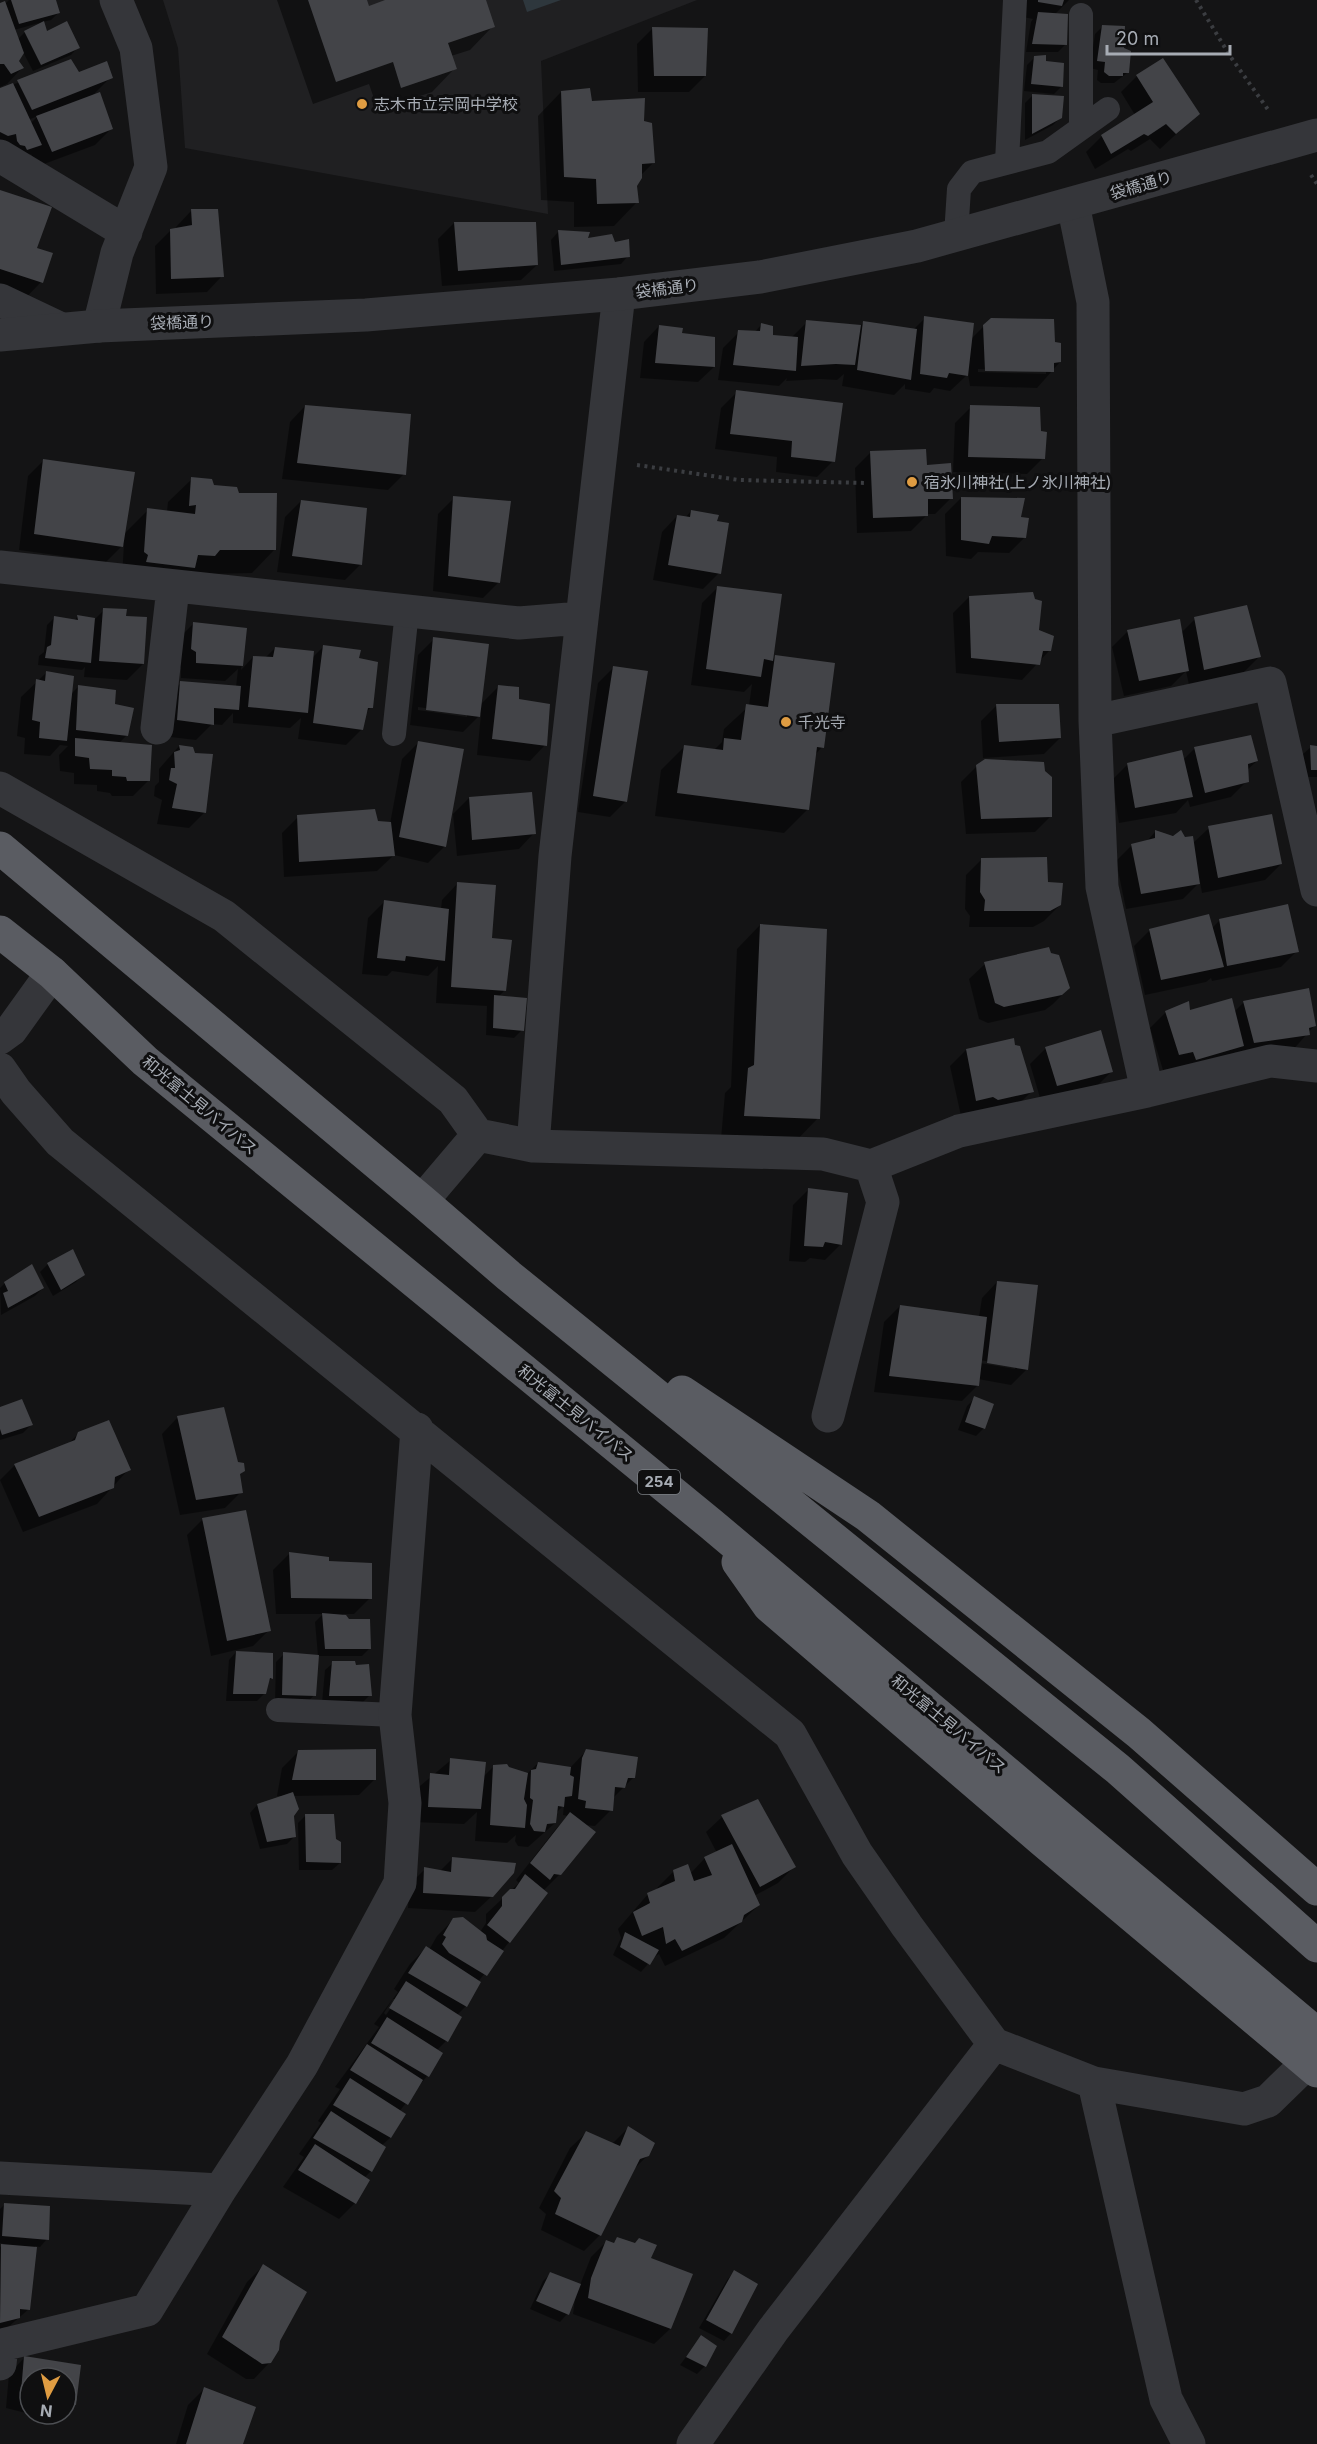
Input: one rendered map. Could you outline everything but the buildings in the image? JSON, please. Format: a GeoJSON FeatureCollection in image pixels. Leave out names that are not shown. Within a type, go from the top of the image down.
{"type":"FeatureCollection","features":[{"type":"Feature","properties":{"kind":"highway"},"geometry":{"type":"LineString","coordinates":[[0,848],[509,1276],[1118,1769],[1317,1946]]}},
{"type":"Feature","properties":{"kind":"highway","name":"和光富士見バイパス"},"geometry":{"type":"LineString","coordinates":[[0,932],[52,973],[145,1061],[711,1524],[1314,2056]]}},
{"type":"Feature","properties":{"kind":"highway"},"geometry":{"type":"LineString","coordinates":[[509,1276],[868,1516],[1138,1733],[1317,1889]]}},
{"type":"Feature","properties":{"kind":"street"},"geometry":{"type":"LineString","coordinates":[[99,326],[117,253],[151,167],[136,48],[116,0]]}},
{"type":"Feature","properties":{"kind":"street","name":"袋橋通り"},"geometry":{"type":"LineString","coordinates":[[2,341],[59,328],[366,315],[619,294],[760,277],[917,246],[1304,139]]}},
{"type":"Feature","properties":{"kind":"street"},"geometry":{"type":"LineString","coordinates":[[0,156],[126,232]]}},
{"type":"Feature","properties":{"kind":"street"},"geometry":{"type":"LineString","coordinates":[[1073,204],[1093,302],[1095,721],[1102,887],[1147,1091]]}},
{"type":"Feature","properties":{"kind":"street"},"geometry":{"type":"LineString","coordinates":[[533,1146],[555,856],[619,294]]}},
{"type":"Feature","properties":{"kind":"street"},"geometry":{"type":"LineString","coordinates":[[0,300],[59,328]]}},
{"type":"Feature","properties":{"kind":"street"},"geometry":{"type":"LineString","coordinates":[[0,567],[173,588],[519,623],[581,618]]}},
{"type":"Feature","properties":{"kind":"street"},"geometry":{"type":"LineString","coordinates":[[157,728],[173,588]]}},
{"type":"Feature","properties":{"kind":"street"},"geometry":{"type":"LineString","coordinates":[[1095,721],[1270,683],[1317,890]]}},
{"type":"Feature","properties":{"kind":"street"},"geometry":{"type":"LineString","coordinates":[[0,788],[224,916],[453,1100],[478,1135],[533,1146],[822,1154],[871,1166],[959,1131],[1147,1091],[1270,1060],[1317,1066]]}},
{"type":"Feature","properties":{"kind":"street"},"geometry":{"type":"LineString","coordinates":[[0,1038],[11,1030],[52,973]]}},
{"type":"Feature","properties":{"kind":"street"},"geometry":{"type":"LineString","coordinates":[[0,1069],[16,1092],[60,1142],[417,1429],[790,1734],[857,1854],[906,1926],[994,2044],[1094,2083],[1244,2109],[1268,2101],[1314,2056]]}},
{"type":"Feature","properties":{"kind":"street"},"geometry":{"type":"LineString","coordinates":[[422,1201],[478,1135]]}},
{"type":"Feature","properties":{"kind":"street"},"geometry":{"type":"LineString","coordinates":[[828,1416],[883,1202],[871,1166]]}},
{"type":"Feature","properties":{"kind":"street"},"geometry":{"type":"LineString","coordinates":[[0,2364],[2,2345],[147,2310],[220,2190],[302,2065],[400,1883],[405,1803],[395,1715],[417,1429]]}},
{"type":"Feature","properties":{"kind":"street"},"geometry":{"type":"LineString","coordinates":[[693,2444],[772,2330],[994,2044]]}},
{"type":"Feature","properties":{"kind":"street"},"geometry":{"type":"LineString","coordinates":[[1094,2083],[1166,2399],[1190,2444]]}},
{"type":"Feature","properties":{"kind":"street"},"geometry":{"type":"LineString","coordinates":[[0,2178],[220,2190]]}},
{"type":"Feature","properties":{"kind":"lane"},"geometry":{"type":"LineString","coordinates":[[1007,162],[1015,0]]}},
{"type":"Feature","properties":{"kind":"lane"},"geometry":{"type":"LineString","coordinates":[[1081,15],[1081,128]]}},
{"type":"Feature","properties":{"kind":"lane"},"geometry":{"type":"LineString","coordinates":[[956,236],[959,189],[972,172],[1048,152],[1108,109]]}},
{"type":"Feature","properties":{"kind":"lane"},"geometry":{"type":"LineString","coordinates":[[394,734],[407,611]]}},
{"type":"Feature","properties":{"kind":"lane"},"geometry":{"type":"LineString","coordinates":[[278,1710],[395,1715]]}},
{"type":"Feature","properties":{"kind":"path"},"geometry":{"type":"LineString","coordinates":[[1196,0],[1230,56],[1304,139],[1317,184]]}},
{"type":"Feature","properties":{"kind":"path"},"geometry":{"type":"LineString","coordinates":[[600,460],[739,480],[867,483]]}},
{"type":"Feature","properties":{"kind":"shaded area","name":"志木市立宗岡中学校"},"geometry":{"type":"Polygon","coordinates":[[[163,0],[697,0],[541,61],[548,214],[185,148],[178,48],[163,0]]]}},
{"type":"Feature","properties":{"kind":"shaded area"},"geometry":{"type":"Polygon","coordinates":[[[523,0],[561,0],[527,12],[523,0]]]}},
{"type":"Feature","properties":{"kind":"place","name":"志木市立宗岡中学校"},"geometry":{"type":"Point","coordinates":[362,104]}},
{"type":"Feature","properties":{"kind":"place","name":"宿氷川神社(上ノ氷川神社)"},"geometry":{"type":"Point","coordinates":[912,482]}},
{"type":"Feature","properties":{"kind":"place","name":"千光寺"},"geometry":{"type":"Point","coordinates":[786,722]}}]}
